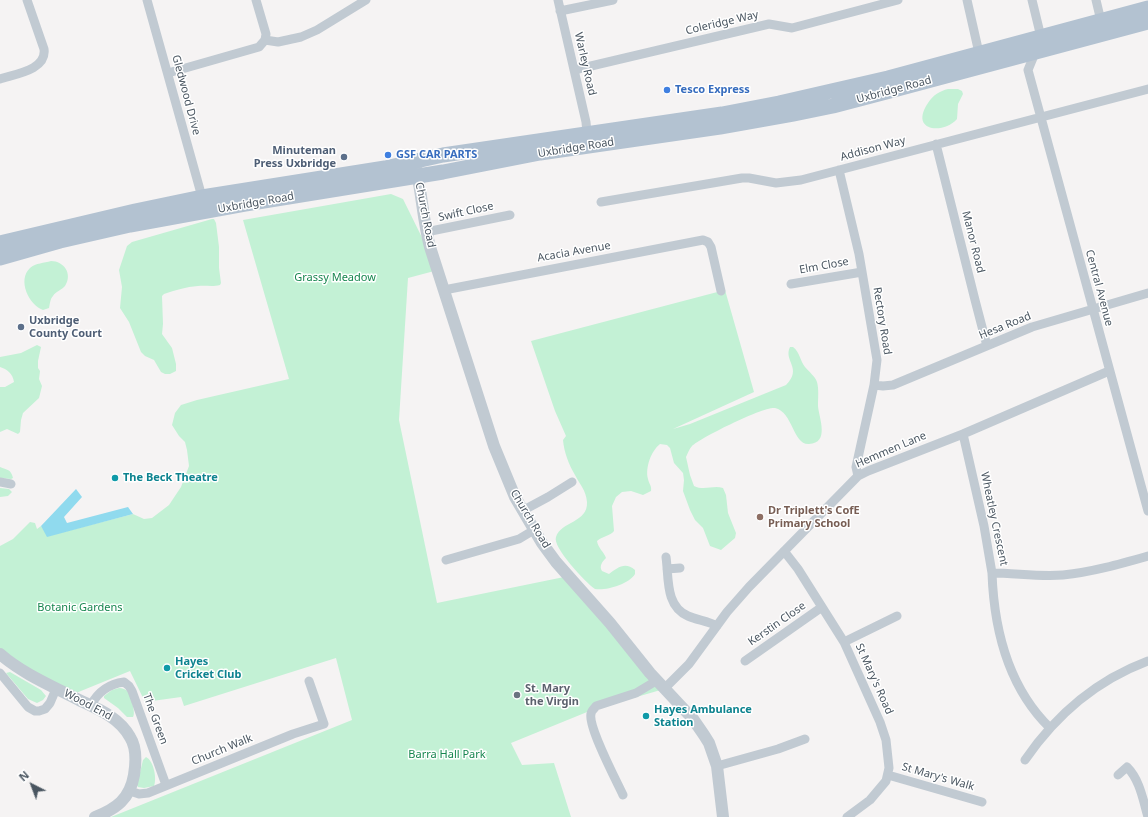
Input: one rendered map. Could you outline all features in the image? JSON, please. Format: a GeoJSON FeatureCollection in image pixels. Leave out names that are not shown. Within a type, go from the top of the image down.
{"type":"FeatureCollection","features":[{"type":"Feature","properties":{"kind":"main road","name":"Uxbridge Road"},"geometry":{"type":"LineString","coordinates":[[0,258],[60,241],[130,225],[203,205],[443,155],[722,114],[818,95],[1148,8]]}},
{"type":"Feature","properties":{"kind":"main road","name":"Uxbridge Road"},"geometry":{"type":"LineString","coordinates":[[0,243],[135,211],[203,205],[417,176],[540,153],[720,127],[833,106],[1148,22]]}},
{"type":"Feature","properties":{"kind":"main road"},"geometry":{"type":"LineString","coordinates":[[818,95],[822,105],[828,107],[833,106]]}},
{"type":"Feature","properties":{"kind":"street"},"geometry":{"type":"LineString","coordinates":[[0,79],[37,66],[44,56],[44,49],[27,0]]}},
{"type":"Feature","properties":{"kind":"street","name":"Gledwood Drive"},"geometry":{"type":"LineString","coordinates":[[147,0],[203,205]]}},
{"type":"Feature","properties":{"kind":"street"},"geometry":{"type":"LineString","coordinates":[[168,73],[259,47],[265,40],[266,34],[256,0]]}},
{"type":"Feature","properties":{"kind":"street"},"geometry":{"type":"LineString","coordinates":[[265,40],[278,42],[301,37],[317,30],[366,0]]}},
{"type":"Feature","properties":{"kind":"street","name":"Warley Road"},"geometry":{"type":"LineString","coordinates":[[558,0],[586,122],[587,133]]}},
{"type":"Feature","properties":{"kind":"street"},"geometry":{"type":"LineString","coordinates":[[560,11],[612,0]]}},
{"type":"Feature","properties":{"kind":"street","name":"Coleridge Way"},"geometry":{"type":"LineString","coordinates":[[574,70],[769,24],[792,28],[898,0]]}},
{"type":"Feature","properties":{"kind":"street"},"geometry":{"type":"LineString","coordinates":[[966,0],[979,53]]}},
{"type":"Feature","properties":{"kind":"street"},"geometry":{"type":"LineString","coordinates":[[1032,0],[1041,37]]}},
{"type":"Feature","properties":{"kind":"street"},"geometry":{"type":"LineString","coordinates":[[1096,0],[1101,21]]}},
{"type":"Feature","properties":{"kind":"street"},"geometry":{"type":"LineString","coordinates":[[1012,58],[1028,70],[1035,53]]}},
{"type":"Feature","properties":{"kind":"street","name":"Central Avenue"},"geometry":{"type":"LineString","coordinates":[[1028,70],[1148,511]]}},
{"type":"Feature","properties":{"kind":"street","name":"Addison Way"},"geometry":{"type":"LineString","coordinates":[[601,202],[742,178],[776,182],[791,182],[1148,89]]}},
{"type":"Feature","properties":{"kind":"street","name":"Manor Road"},"geometry":{"type":"LineString","coordinates":[[936,144],[987,346]]}},
{"type":"Feature","properties":{"kind":"street","name":"Church Road"},"geometry":{"type":"LineString","coordinates":[[414,161],[426,232],[494,446],[507,480],[522,511],[556,562],[610,623],[660,685],[684,708],[709,743],[717,766],[723,817]]}},
{"type":"Feature","properties":{"kind":"street","name":"Rectory Road"},"geometry":{"type":"LineString","coordinates":[[839,170],[862,272],[877,364],[874,385],[856,467],[858,476]]}},
{"type":"Feature","properties":{"kind":"street","name":"Swift Close"},"geometry":{"type":"LineString","coordinates":[[426,232],[510,215]]}},
{"type":"Feature","properties":{"kind":"street","name":"Acacia Avenue"},"geometry":{"type":"LineString","coordinates":[[444,290],[703,240],[708,242],[711,247],[721,291]]}},
{"type":"Feature","properties":{"kind":"street","name":"Elm Close"},"geometry":{"type":"LineString","coordinates":[[791,284],[862,272]]}},
{"type":"Feature","properties":{"kind":"street","name":"Hesa Road"},"geometry":{"type":"LineString","coordinates":[[874,385],[888,386],[899,383],[1032,327],[1148,293]]}},
{"type":"Feature","properties":{"kind":"street","name":"Hemmen Lane"},"geometry":{"type":"LineString","coordinates":[[623,795],[594,731],[590,715],[592,710],[596,706],[660,685],[684,670],[739,597],[858,476],[868,470],[963,434],[1109,371]]}},
{"type":"Feature","properties":{"kind":"street","name":"Wheatley Crescent"},"geometry":{"type":"LineString","coordinates":[[963,434],[984,526],[992,573],[1063,575],[1092,570],[1148,556]]}},
{"type":"Feature","properties":{"kind":"street"},"geometry":{"type":"LineString","coordinates":[[0,482],[10,484]]}},
{"type":"Feature","properties":{"kind":"street"},"geometry":{"type":"LineString","coordinates":[[522,511],[548,498],[572,482]]}},
{"type":"Feature","properties":{"kind":"street"},"geometry":{"type":"LineString","coordinates":[[446,560],[519,539],[534,530]]}},
{"type":"Feature","properties":{"kind":"street","name":"St Mary's Road"},"geometry":{"type":"LineString","coordinates":[[784,550],[798,568],[844,642],[884,732],[888,756],[888,775]]}},
{"type":"Feature","properties":{"kind":"street"},"geometry":{"type":"LineString","coordinates":[[666,557],[670,597],[677,609],[688,616],[710,622],[717,626]]}},
{"type":"Feature","properties":{"kind":"street"},"geometry":{"type":"LineString","coordinates":[[667,569],[680,568]]}},
{"type":"Feature","properties":{"kind":"street"},"geometry":{"type":"LineString","coordinates":[[992,573],[993,599],[998,630],[1011,668],[1028,701],[1042,721],[1050,728]]}},
{"type":"Feature","properties":{"kind":"street","name":"Kerstin Close"},"geometry":{"type":"LineString","coordinates":[[745,661],[822,607]]}},
{"type":"Feature","properties":{"kind":"street"},"geometry":{"type":"LineString","coordinates":[[844,642],[896,616]]}},
{"type":"Feature","properties":{"kind":"street","name":"Wood End"},"geometry":{"type":"LineString","coordinates":[[0,654],[23,671],[56,689],[105,712],[124,728],[132,742],[135,764],[130,791],[120,803],[95,817]]}},
{"type":"Feature","properties":{"kind":"street"},"geometry":{"type":"LineString","coordinates":[[1025,760],[1050,728],[1072,706],[1102,684],[1121,673],[1148,661]]}},
{"type":"Feature","properties":{"kind":"street"},"geometry":{"type":"LineString","coordinates":[[0,673],[28,707],[34,711],[45,709],[50,703],[56,689]]}},
{"type":"Feature","properties":{"kind":"street","name":"Church Walk"},"geometry":{"type":"LineString","coordinates":[[130,791],[144,794],[293,734],[324,724],[309,681]]}},
{"type":"Feature","properties":{"kind":"street","name":"The Green"},"geometry":{"type":"LineString","coordinates":[[91,705],[104,688],[124,682],[129,686],[136,701],[166,784]]}},
{"type":"Feature","properties":{"kind":"street"},"geometry":{"type":"LineString","coordinates":[[717,766],[778,749],[805,739]]}},
{"type":"Feature","properties":{"kind":"street"},"geometry":{"type":"LineString","coordinates":[[1118,774],[1127,767],[1133,774],[1138,782],[1148,817]]}},
{"type":"Feature","properties":{"kind":"street"},"geometry":{"type":"LineString","coordinates":[[847,817],[863,806],[875,795],[888,775]]}},
{"type":"Feature","properties":{"kind":"street","name":"St Mary's Walk"},"geometry":{"type":"LineString","coordinates":[[888,775],[982,802]]}},
{"type":"Feature","properties":{"kind":"green space"},"geometry":{"type":"Polygon","coordinates":[[[948,89],[958,89],[962,91],[963,94],[958,104],[957,119],[944,127],[930,128],[925,125],[923,120],[923,112],[934,96],[939,92],[948,89]]]}},
{"type":"Feature","properties":{"kind":"green space"},"geometry":{"type":"Polygon","coordinates":[[[391,194],[403,199],[438,270],[408,278],[399,420],[437,603],[569,576],[664,689],[592,710],[511,743],[522,765],[554,763],[571,817],[111,817],[352,720],[336,658],[184,706],[181,697],[145,702],[130,671],[76,693],[32,671],[0,648],[0,546],[13,539],[30,522],[35,523],[37,529],[41,526],[48,536],[133,514],[144,519],[152,518],[169,505],[181,487],[189,466],[185,442],[172,425],[175,413],[181,405],[289,379],[243,220],[391,194]]]}},
{"type":"Feature","properties":{"kind":"green space"},"geometry":{"type":"Polygon","coordinates":[[[214,219],[216,223],[221,283],[217,286],[185,288],[164,294],[162,296],[162,334],[172,348],[176,364],[176,371],[170,374],[165,374],[161,372],[154,360],[145,356],[141,352],[129,322],[120,308],[122,287],[119,270],[127,246],[132,242],[214,219]]]}},
{"type":"Feature","properties":{"kind":"green space"},"geometry":{"type":"Polygon","coordinates":[[[51,261],[60,263],[66,269],[68,277],[65,286],[52,297],[49,308],[43,310],[29,298],[26,292],[25,279],[26,273],[32,266],[51,261]]]}},
{"type":"Feature","properties":{"kind":"green space"},"geometry":{"type":"Polygon","coordinates":[[[725,290],[754,392],[673,429],[690,424],[786,385],[793,374],[789,352],[790,347],[793,347],[797,351],[803,365],[817,382],[818,406],[822,429],[821,435],[815,443],[804,443],[799,439],[786,415],[775,408],[759,412],[732,423],[692,446],[686,457],[694,486],[701,488],[723,488],[726,495],[728,513],[736,533],[735,538],[721,550],[710,546],[703,528],[695,520],[683,491],[683,473],[674,463],[670,448],[667,445],[660,444],[651,455],[647,470],[651,491],[643,495],[631,491],[622,492],[616,497],[612,506],[614,531],[597,541],[606,558],[601,564],[602,571],[609,574],[621,566],[628,566],[635,570],[635,574],[623,584],[605,589],[595,589],[564,556],[556,542],[556,537],[559,532],[583,514],[586,509],[587,502],[584,491],[567,458],[563,440],[566,436],[555,411],[531,341],[725,290]]]}},
{"type":"Feature","properties":{"kind":"green space"},"geometry":{"type":"Polygon","coordinates":[[[37,345],[41,347],[38,368],[40,371],[39,379],[42,386],[39,398],[23,413],[20,432],[18,434],[7,429],[0,432],[0,387],[5,387],[14,382],[9,372],[0,367],[0,357],[21,353],[37,345]]]}},
{"type":"Feature","properties":{"kind":"green space"},"geometry":{"type":"Polygon","coordinates":[[[0,467],[10,471],[13,478],[0,478],[0,467]]]}},
{"type":"Feature","properties":{"kind":"green space"},"geometry":{"type":"Polygon","coordinates":[[[0,488],[9,489],[12,492],[8,496],[0,497],[0,488]]]}},
{"type":"Feature","properties":{"kind":"green space"},"geometry":{"type":"Polygon","coordinates":[[[10,672],[41,690],[46,696],[43,700],[37,703],[28,699],[6,673],[10,672]]]}},
{"type":"Feature","properties":{"kind":"green space"},"geometry":{"type":"Polygon","coordinates":[[[119,688],[125,689],[129,694],[134,709],[133,717],[127,717],[118,708],[104,698],[104,696],[112,690],[119,688]]]}},
{"type":"Feature","properties":{"kind":"green space"},"geometry":{"type":"Polygon","coordinates":[[[146,757],[153,766],[155,783],[154,786],[144,788],[138,787],[137,785],[143,760],[146,757]]]}},
{"type":"Feature","properties":{"kind":"water"},"geometry":{"type":"Polygon","coordinates":[[[76,489],[82,497],[64,517],[67,523],[128,507],[133,514],[47,537],[41,526],[76,489]]]}},
{"type":"Feature","properties":{"kind":"place","name":"Tesco Express"},"geometry":{"type":"Point","coordinates":[667,90]}},
{"type":"Feature","properties":{"kind":"place","name":"GSF CAR PARTS"},"geometry":{"type":"Point","coordinates":[388,155]}},
{"type":"Feature","properties":{"kind":"place","name":"Minuteman Press Uxbridge"},"geometry":{"type":"Point","coordinates":[344,157]}},
{"type":"Feature","properties":{"kind":"place","name":"Uxbridge County Court"},"geometry":{"type":"Point","coordinates":[21,327]}},
{"type":"Feature","properties":{"kind":"place","name":"The Beck Theatre"},"geometry":{"type":"Point","coordinates":[115,478]}},
{"type":"Feature","properties":{"kind":"place","name":"Dr Triplett's CofE Primary School"},"geometry":{"type":"Point","coordinates":[760,517]}},
{"type":"Feature","properties":{"kind":"place","name":"Hayes Cricket Club"},"geometry":{"type":"Point","coordinates":[167,668]}},
{"type":"Feature","properties":{"kind":"place","name":"St. Mary the Virgin"},"geometry":{"type":"Point","coordinates":[517,695]}},
{"type":"Feature","properties":{"kind":"place","name":"Hayes Ambulance Station"},"geometry":{"type":"Point","coordinates":[646,716]}},
{"type":"Feature","properties":{"kind":"park label","name":"Grassy Meadow"},"geometry":{"type":"Point","coordinates":[335,278]}},
{"type":"Feature","properties":{"kind":"park label","name":"Botanic Gardens"},"geometry":{"type":"Point","coordinates":[80,608]}},
{"type":"Feature","properties":{"kind":"park label","name":"Barra Hall Park"},"geometry":{"type":"Point","coordinates":[447,755]}}]}
